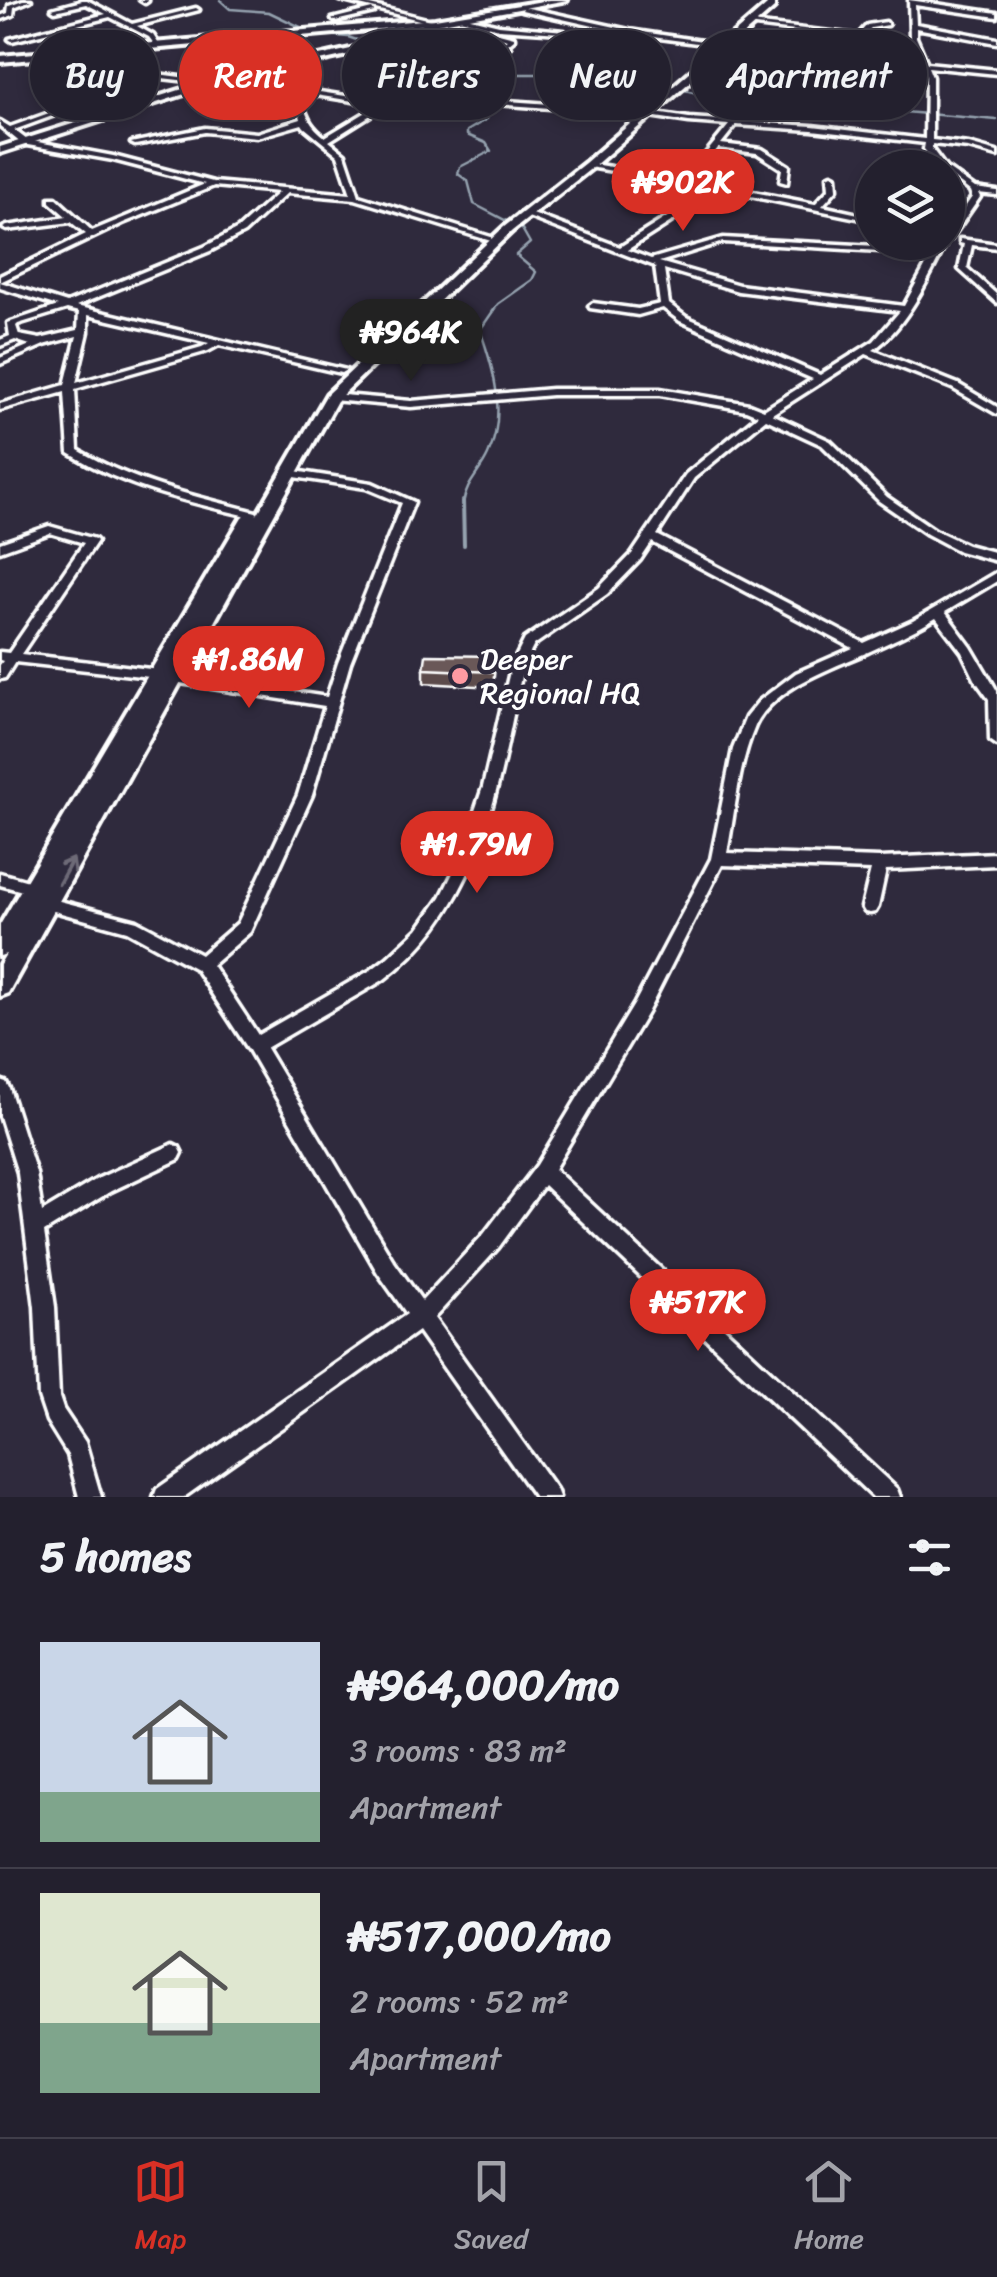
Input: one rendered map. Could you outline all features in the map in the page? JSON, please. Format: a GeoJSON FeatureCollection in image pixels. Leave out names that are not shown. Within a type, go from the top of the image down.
{"type":"FeatureCollection","features":[{"type":"Feature","properties":{"kind":"main road"},"geometry":{"type":"LineString","coordinates":[[159,46],[435,22],[563,0]]}},
{"type":"Feature","properties":{"kind":"main road"},"geometry":{"type":"LineString","coordinates":[[742,30],[770,6],[766,0]]}},
{"type":"Feature","properties":{"kind":"main road"},"geometry":{"type":"LineString","coordinates":[[322,58],[421,34],[435,22]]}},
{"type":"Feature","properties":{"kind":"main road"},"geometry":{"type":"LineString","coordinates":[[0,58],[30,56]]}},
{"type":"Feature","properties":{"kind":"main road"},"geometry":{"type":"LineString","coordinates":[[672,87],[691,70]]}},
{"type":"Feature","properties":{"kind":"main road"},"geometry":{"type":"LineString","coordinates":[[672,87],[691,72]]}},
{"type":"Feature","properties":{"kind":"main road"},"geometry":{"type":"LineString","coordinates":[[0,150],[179,93]]}},
{"type":"Feature","properties":{"kind":"main road"},"geometry":{"type":"LineString","coordinates":[[541,200],[634,120]]}},
{"type":"Feature","properties":{"kind":"main road"},"geometry":{"type":"LineString","coordinates":[[0,986],[48,904],[116,766],[166,676],[332,397],[488,240],[590,165],[635,120]]}},
{"type":"Feature","properties":{"kind":"main road"},"geometry":{"type":"LineString","coordinates":[[225,574],[252,514],[322,394],[342,370],[514,221]]}},
{"type":"Feature","properties":{"kind":"main road"},"geometry":{"type":"LineString","coordinates":[[0,946],[116,766]]}},
{"type":"Feature","properties":{"kind":"street"},"geometry":{"type":"LineString","coordinates":[[0,18],[11,14],[11,6],[28,0]]}},
{"type":"Feature","properties":{"kind":"street"},"geometry":{"type":"LineString","coordinates":[[343,0],[435,22]]}},
{"type":"Feature","properties":{"kind":"street"},"geometry":{"type":"LineString","coordinates":[[55,10],[85,1],[142,30]]}},
{"type":"Feature","properties":{"kind":"street"},"geometry":{"type":"LineString","coordinates":[[915,30],[913,2],[997,14]]}},
{"type":"Feature","properties":{"kind":"street"},"geometry":{"type":"LineString","coordinates":[[524,9],[621,30]]}},
{"type":"Feature","properties":{"kind":"street"},"geometry":{"type":"LineString","coordinates":[[134,25],[196,10]]}},
{"type":"Feature","properties":{"kind":"street"},"geometry":{"type":"LineString","coordinates":[[335,20],[377,10]]}},
{"type":"Feature","properties":{"kind":"street"},"geometry":{"type":"LineString","coordinates":[[12,39],[110,15]]}},
{"type":"Feature","properties":{"kind":"street"},"geometry":{"type":"LineString","coordinates":[[462,18],[486,25],[548,30]]}},
{"type":"Feature","properties":{"kind":"street"},"geometry":{"type":"LineString","coordinates":[[866,30],[886,24]]}},
{"type":"Feature","properties":{"kind":"street"},"geometry":{"type":"LineString","coordinates":[[482,30],[486,25]]}},
{"type":"Feature","properties":{"kind":"street"},"geometry":{"type":"LineString","coordinates":[[915,26],[997,41]]}},
{"type":"Feature","properties":{"kind":"street"},"geometry":{"type":"LineString","coordinates":[[927,65],[997,72]]}},
{"type":"Feature","properties":{"kind":"street"},"geometry":{"type":"LineString","coordinates":[[927,108],[930,150]]}},
{"type":"Feature","properties":{"kind":"street"},"geometry":{"type":"LineString","coordinates":[[671,116],[928,141],[997,154]]}},
{"type":"Feature","properties":{"kind":"street"},"geometry":{"type":"LineString","coordinates":[[8,130],[36,120]]}},
{"type":"Feature","properties":{"kind":"street"},"geometry":{"type":"LineString","coordinates":[[134,143],[206,130],[257,135],[303,120],[341,154],[356,198]]}},
{"type":"Feature","properties":{"kind":"street"},"geometry":{"type":"LineString","coordinates":[[324,141],[358,120]]}},
{"type":"Feature","properties":{"kind":"street"},"geometry":{"type":"LineString","coordinates":[[0,123],[25,142],[113,158],[214,184],[356,198],[488,240]]}},
{"type":"Feature","properties":{"kind":"street"},"geometry":{"type":"LineString","coordinates":[[688,182],[720,146],[734,123]]}},
{"type":"Feature","properties":{"kind":"street"},"geometry":{"type":"LineString","coordinates":[[720,146],[764,154],[786,168],[784,181]]}},
{"type":"Feature","properties":{"kind":"street"},"geometry":{"type":"LineString","coordinates":[[590,165],[855,216]]}},
{"type":"Feature","properties":{"kind":"street"},"geometry":{"type":"LineString","coordinates":[[818,206],[833,189],[832,176]]}},
{"type":"Feature","properties":{"kind":"street"},"geometry":{"type":"LineString","coordinates":[[0,282],[92,236],[214,184]]}},
{"type":"Feature","properties":{"kind":"street"},"geometry":{"type":"LineString","coordinates":[[965,184],[973,190],[997,193]]}},
{"type":"Feature","properties":{"kind":"street"},"geometry":{"type":"LineString","coordinates":[[623,249],[720,187]]}},
{"type":"Feature","properties":{"kind":"street"},"geometry":{"type":"LineString","coordinates":[[45,342],[26,343],[15,337],[11,325],[207,250],[241,231],[285,190]]}},
{"type":"Feature","properties":{"kind":"street"},"geometry":{"type":"LineString","coordinates":[[965,215],[974,203],[973,190]]}},
{"type":"Feature","properties":{"kind":"street"},"geometry":{"type":"LineString","coordinates":[[53,200],[92,236]]}},
{"type":"Feature","properties":{"kind":"street"},"geometry":{"type":"LineString","coordinates":[[8,228],[73,219]]}},
{"type":"Feature","properties":{"kind":"street"},"geometry":{"type":"LineString","coordinates":[[514,221],[623,249],[656,263],[763,294],[906,308]]}},
{"type":"Feature","properties":{"kind":"street"},"geometry":{"type":"LineString","coordinates":[[656,263],[723,240],[855,241]]}},
{"type":"Feature","properties":{"kind":"street"},"geometry":{"type":"LineString","coordinates":[[965,243],[997,246]]}},
{"type":"Feature","properties":{"kind":"street"},"geometry":{"type":"LineString","coordinates":[[968,243],[963,269],[997,300]]}},
{"type":"Feature","properties":{"kind":"street"},"geometry":{"type":"LineString","coordinates":[[255,1045],[392,964],[443,908],[472,855],[517,667],[529,642],[603,591],[652,536],[690,476],[818,378],[868,351],[906,308],[934,260]]}},
{"type":"Feature","properties":{"kind":"street"},"geometry":{"type":"LineString","coordinates":[[656,263],[664,306]]}},
{"type":"Feature","properties":{"kind":"street"},"geometry":{"type":"LineString","coordinates":[[0,282],[84,311],[342,370]]}},
{"type":"Feature","properties":{"kind":"street"},"geometry":{"type":"LineString","coordinates":[[593,306],[638,312],[664,306],[711,332],[818,378]]}},
{"type":"Feature","properties":{"kind":"street"},"geometry":{"type":"LineString","coordinates":[[84,311],[70,386],[73,452],[90,463],[186,498],[252,514]]}},
{"type":"Feature","properties":{"kind":"street"},"geometry":{"type":"LineString","coordinates":[[0,360],[83,332]]}},
{"type":"Feature","properties":{"kind":"street"},"geometry":{"type":"LineString","coordinates":[[0,343],[15,337]]}},
{"type":"Feature","properties":{"kind":"street"},"geometry":{"type":"LineString","coordinates":[[0,407],[205,349],[217,342]]}},
{"type":"Feature","properties":{"kind":"street"},"geometry":{"type":"LineString","coordinates":[[868,351],[955,386],[997,412]]}},
{"type":"Feature","properties":{"kind":"street"},"geometry":{"type":"LineString","coordinates":[[332,397],[411,404],[518,394],[660,392],[709,398],[767,414],[826,444],[884,499],[930,532],[964,548],[997,557]]}},
{"type":"Feature","properties":{"kind":"street"},"geometry":{"type":"LineString","coordinates":[[202,964],[244,927],[305,795],[330,702],[408,502],[368,485],[288,473]]}},
{"type":"Feature","properties":{"kind":"street"},"geometry":{"type":"LineString","coordinates":[[0,546],[50,529],[92,541],[6,657],[0,675]]}},
{"type":"Feature","properties":{"kind":"street"},"geometry":{"type":"LineString","coordinates":[[652,536],[865,649]]}},
{"type":"Feature","properties":{"kind":"street"},"geometry":{"type":"LineString","coordinates":[[164,1497],[422,1316],[491,1242],[543,1172],[641,1008],[718,860],[735,767],[751,720],[764,704],[800,676],[938,612],[997,576]]}},
{"type":"Feature","properties":{"kind":"street"},"geometry":{"type":"LineString","coordinates":[[938,612],[967,649],[981,684],[996,698],[997,740]]}},
{"type":"Feature","properties":{"kind":"street"},"geometry":{"type":"LineString","coordinates":[[6,657],[166,676],[330,702]]}},
{"type":"Feature","properties":{"kind":"street"},"geometry":{"type":"LineString","coordinates":[[718,860],[880,864],[997,859]]}},
{"type":"Feature","properties":{"kind":"street"},"geometry":{"type":"LineString","coordinates":[[870,908],[880,864]]}},
{"type":"Feature","properties":{"kind":"street"},"geometry":{"type":"LineString","coordinates":[[0,879],[34,888]]}},
{"type":"Feature","properties":{"kind":"street"},"geometry":{"type":"LineString","coordinates":[[48,904],[131,926],[202,964],[255,1045],[385,1266],[548,1497]]}},
{"type":"Feature","properties":{"kind":"street"},"geometry":{"type":"LineString","coordinates":[[0,1088],[27,1173],[44,1307],[49,1397],[54,1414],[77,1450],[90,1497]]}},
{"type":"Feature","properties":{"kind":"street"},"geometry":{"type":"LineString","coordinates":[[35,1226],[104,1184],[173,1153]]}},
{"type":"Feature","properties":{"kind":"street"},"geometry":{"type":"LineString","coordinates":[[543,1172],[889,1497]]}},
{"type":"Feature","properties":{"kind":"building"},"geometry":{"type":"Polygon","coordinates":[[[426,655],[496,656],[493,672],[424,669],[426,655]]]}},
{"type":"Feature","properties":{"kind":"waterway"},"geometry":{"type":"LineString","coordinates":[[220,0],[230,9],[269,12],[315,34],[348,37],[383,49],[406,68],[446,82],[482,83],[497,75],[518,74],[615,74],[706,95],[997,120]]}},
{"type":"Feature","properties":{"kind":"waterway"},"geometry":{"type":"LineString","coordinates":[[463,504],[488,455],[497,424],[494,376],[480,330],[498,304],[532,280],[536,272],[516,255],[530,243],[522,229],[474,204],[468,181],[458,174],[460,167],[491,151],[486,143],[467,135],[467,131],[485,120]]}},
{"type":"Feature","properties":{"kind":"waterway"},"geometry":{"type":"LineString","coordinates":[[463,504],[464,545]]}},
{"type":"Feature","properties":{"kind":"place","name":"Deeper Regional HQ"},"geometry":{"type":"Point","coordinates":[460,676]}}]}
